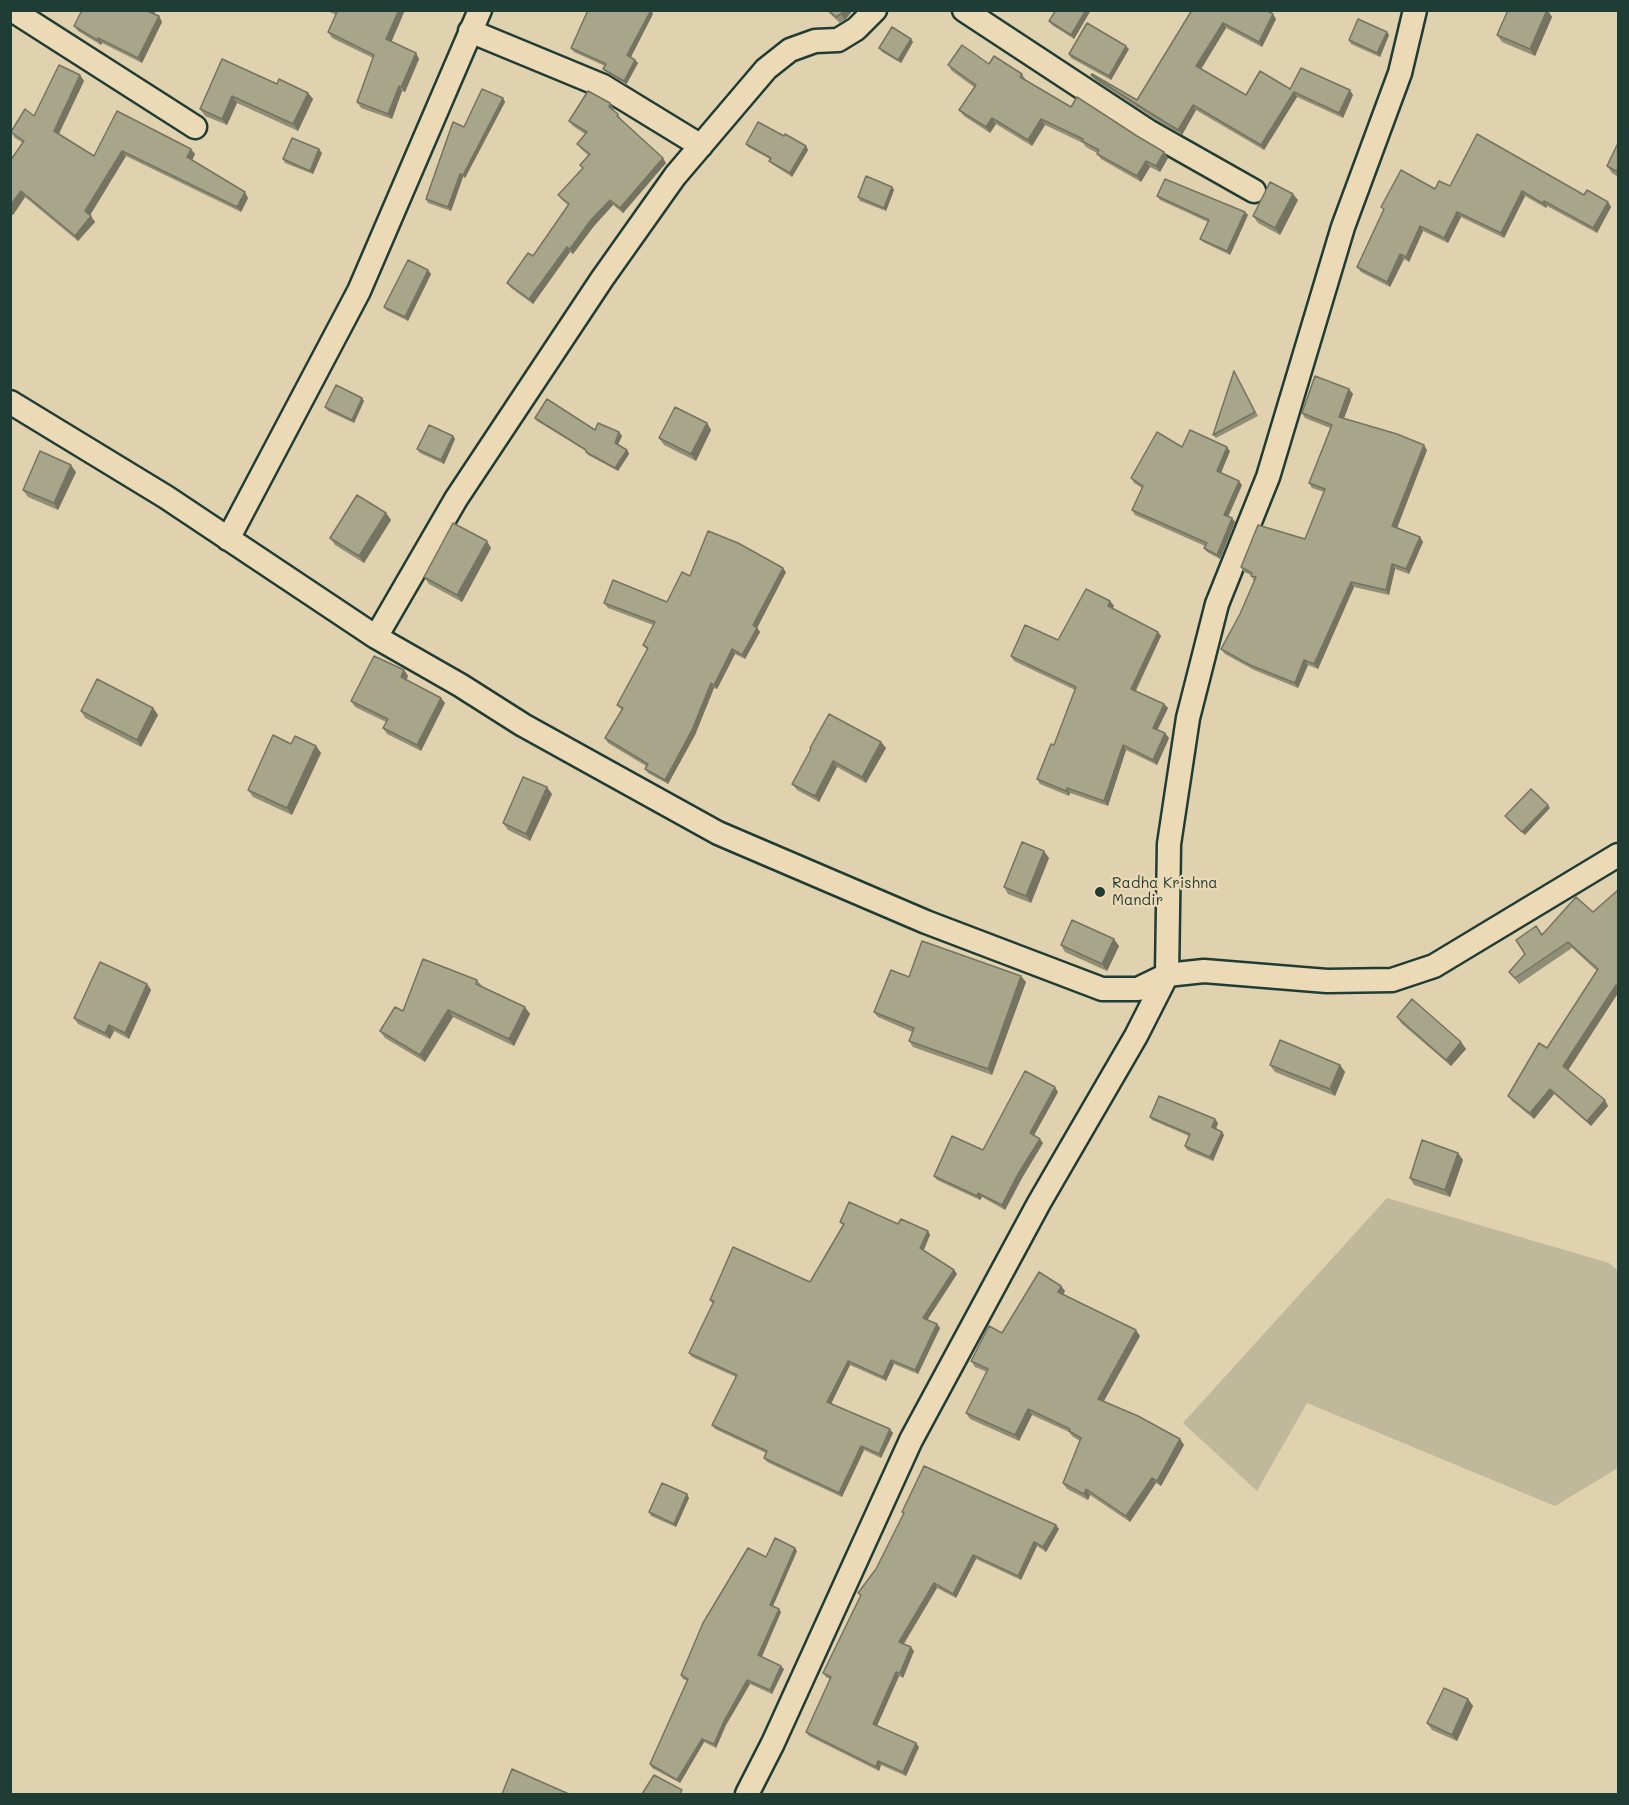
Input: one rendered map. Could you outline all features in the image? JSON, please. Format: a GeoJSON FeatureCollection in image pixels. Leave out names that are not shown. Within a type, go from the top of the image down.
{"type":"FeatureCollection","features":[{"type":"Feature","properties":{"kind":"street"},"geometry":{"type":"LineString","coordinates":[[12,10],[195,127]]}},
{"type":"Feature","properties":{"kind":"street"},"geometry":{"type":"LineString","coordinates":[[228,539],[359,291],[480,10]]}},
{"type":"Feature","properties":{"kind":"street"},"geometry":{"type":"LineString","coordinates":[[376,637],[456,499],[602,279],[675,176],[766,69],[790,50],[815,41],[838,40],[856,29],[875,10]]}},
{"type":"Feature","properties":{"kind":"street"},"geometry":{"type":"LineString","coordinates":[[964,10],[1148,131],[1254,191]]}},
{"type":"Feature","properties":{"kind":"street"},"geometry":{"type":"LineString","coordinates":[[747,1794],[773,1743],[911,1440],[1039,1203],[1136,1036],[1167,975],[1169,844],[1188,718],[1216,603],[1268,477],[1344,227],[1400,73],[1416,10]]}},
{"type":"Feature","properties":{"kind":"street"},"geometry":{"type":"LineString","coordinates":[[470,31],[603,86],[701,146]]}},
{"type":"Feature","properties":{"kind":"street"},"geometry":{"type":"LineString","coordinates":[[10,402],[160,494],[376,637],[460,685],[523,725],[718,833],[915,918],[1102,990],[1138,989],[1167,975],[1204,971],[1327,981],[1392,980],[1434,966],[1618,855]]}},
{"type":"Feature","properties":{"kind":"shaded area"},"geometry":{"type":"Polygon","coordinates":[[[1387,1198],[1609,1263],[1618,1271],[1618,1468],[1555,1506],[1307,1403],[1257,1491],[1183,1423],[1387,1198]]]}},
{"type":"Feature","properties":{"kind":"building"},"geometry":{"type":"Polygon","coordinates":[[[82,10],[149,10],[159,16],[138,58],[98,38],[97,40],[74,26],[82,10]]]}},
{"type":"Feature","properties":{"kind":"building"},"geometry":{"type":"Polygon","coordinates":[[[333,10],[399,10],[386,39],[416,53],[388,114],[357,102],[374,55],[328,32],[337,12],[333,10]]]}},
{"type":"Feature","properties":{"kind":"building"},"geometry":{"type":"Polygon","coordinates":[[[588,10],[651,10],[627,55],[635,60],[624,81],[603,69],[606,64],[571,48],[588,10]]]}},
{"type":"Feature","properties":{"kind":"building"},"geometry":{"type":"Polygon","coordinates":[[[828,10],[844,10],[836,17],[828,10]]]}},
{"type":"Feature","properties":{"kind":"building"},"geometry":{"type":"Polygon","coordinates":[[[1056,10],[1086,10],[1071,35],[1049,21],[1056,10]]]}},
{"type":"Feature","properties":{"kind":"building"},"geometry":{"type":"Polygon","coordinates":[[[1192,10],[1266,10],[1273,14],[1259,42],[1223,23],[1196,66],[1246,95],[1260,71],[1290,89],[1301,68],[1350,90],[1339,113],[1294,92],[1261,145],[1193,105],[1178,130],[1091,75],[1137,100],[1192,10]]]}},
{"type":"Feature","properties":{"kind":"building"},"geometry":{"type":"Polygon","coordinates":[[[1508,10],[1547,10],[1530,49],[1497,35],[1508,10]]]}},
{"type":"Feature","properties":{"kind":"building"},"geometry":{"type":"Polygon","coordinates":[[[1358,19],[1387,32],[1377,53],[1349,40],[1358,19]]]}},
{"type":"Feature","properties":{"kind":"building"},"geometry":{"type":"Polygon","coordinates":[[[1087,23],[1126,46],[1109,76],[1069,54],[1087,23]]]}},
{"type":"Feature","properties":{"kind":"building"},"geometry":{"type":"Polygon","coordinates":[[[892,27],[911,39],[898,60],[879,48],[892,27]]]}},
{"type":"Feature","properties":{"kind":"building"},"geometry":{"type":"Polygon","coordinates":[[[962,45],[989,64],[994,56],[1022,74],[1020,77],[1071,107],[1077,97],[1164,152],[1156,166],[1146,161],[1137,176],[1097,154],[1099,150],[1082,141],[1083,139],[1041,119],[1028,140],[992,118],[986,127],[959,110],[976,85],[948,65],[962,45]]]}},
{"type":"Feature","properties":{"kind":"building"},"geometry":{"type":"Polygon","coordinates":[[[222,59],[277,84],[279,79],[308,93],[293,124],[232,96],[222,119],[200,109],[222,59]]]}},
{"type":"Feature","properties":{"kind":"building"},"geometry":{"type":"Polygon","coordinates":[[[59,65],[80,75],[54,131],[94,156],[117,111],[191,149],[187,157],[245,192],[237,207],[122,151],[85,211],[91,216],[75,236],[21,191],[10,206],[10,161],[24,141],[11,132],[25,109],[34,116],[59,65]]]}},
{"type":"Feature","properties":{"kind":"building"},"geometry":{"type":"Polygon","coordinates":[[[482,89],[503,98],[463,175],[460,174],[448,207],[426,199],[453,122],[464,127],[482,89]]]}},
{"type":"Feature","properties":{"kind":"building"},"geometry":{"type":"Polygon","coordinates":[[[588,91],[610,103],[609,107],[618,114],[617,116],[663,158],[620,208],[610,200],[590,221],[570,249],[567,247],[529,299],[507,283],[528,253],[533,256],[569,204],[558,195],[583,168],[580,165],[590,154],[577,144],[587,132],[569,121],[588,91]]]}},
{"type":"Feature","properties":{"kind":"building"},"geometry":{"type":"Polygon","coordinates":[[[758,122],[806,146],[790,173],[769,161],[771,158],[746,144],[758,122]]]}},
{"type":"Feature","properties":{"kind":"building"},"geometry":{"type":"Polygon","coordinates":[[[1477,134],[1584,195],[1587,190],[1608,202],[1593,228],[1522,191],[1501,233],[1457,212],[1444,238],[1420,226],[1406,257],[1400,254],[1387,282],[1357,267],[1384,209],[1381,207],[1401,170],[1435,189],[1439,181],[1450,186],[1477,134]]]}},
{"type":"Feature","properties":{"kind":"building"},"geometry":{"type":"Polygon","coordinates":[[[292,138],[319,149],[310,171],[283,159],[292,138]]]}},
{"type":"Feature","properties":{"kind":"building"},"geometry":{"type":"Polygon","coordinates":[[[1618,143],[1618,172],[1607,166],[1618,143]]]}},
{"type":"Feature","properties":{"kind":"building"},"geometry":{"type":"Polygon","coordinates":[[[866,176],[892,187],[884,208],[858,197],[866,176]]]}},
{"type":"Feature","properties":{"kind":"building"},"geometry":{"type":"Polygon","coordinates":[[[1165,179],[1245,212],[1227,251],[1200,239],[1209,220],[1157,196],[1165,179]]]}},
{"type":"Feature","properties":{"kind":"building"},"geometry":{"type":"Polygon","coordinates":[[[1270,182],[1293,194],[1275,228],[1253,216],[1270,182]]]}},
{"type":"Feature","properties":{"kind":"building"},"geometry":{"type":"Polygon","coordinates":[[[408,260],[428,270],[405,317],[384,307],[408,260]]]}},
{"type":"Feature","properties":{"kind":"building"},"geometry":{"type":"Polygon","coordinates":[[[1234,371],[1255,412],[1213,435],[1234,371]]]}},
{"type":"Feature","properties":{"kind":"building"},"geometry":{"type":"Polygon","coordinates":[[[1315,376],[1349,389],[1339,417],[1397,434],[1424,445],[1392,526],[1420,537],[1406,569],[1392,564],[1386,590],[1351,582],[1314,664],[1304,660],[1295,683],[1250,665],[1221,649],[1256,577],[1251,576],[1252,573],[1241,567],[1258,525],[1305,539],[1325,489],[1309,483],[1332,425],[1302,413],[1315,376]]]}},
{"type":"Feature","properties":{"kind":"building"},"geometry":{"type":"Polygon","coordinates":[[[336,385],[362,398],[352,420],[325,407],[336,385]]]}},
{"type":"Feature","properties":{"kind":"building"},"geometry":{"type":"Polygon","coordinates":[[[547,399],[595,430],[598,423],[619,432],[615,443],[627,450],[615,468],[586,452],[535,418],[547,399]]]}},
{"type":"Feature","properties":{"kind":"building"},"geometry":{"type":"Polygon","coordinates":[[[675,407],[707,423],[691,454],[659,438],[675,407]]]}},
{"type":"Feature","properties":{"kind":"building"},"geometry":{"type":"Polygon","coordinates":[[[429,425],[453,436],[441,460],[417,449],[429,425]]]}},
{"type":"Feature","properties":{"kind":"building"},"geometry":{"type":"Polygon","coordinates":[[[1190,430],[1227,447],[1217,471],[1239,481],[1224,515],[1232,518],[1217,555],[1204,548],[1207,543],[1132,510],[1143,486],[1131,478],[1157,432],[1182,447],[1190,430]]]}},
{"type":"Feature","properties":{"kind":"building"},"geometry":{"type":"Polygon","coordinates":[[[40,451],[71,465],[54,503],[23,490],[40,451]]]}},
{"type":"Feature","properties":{"kind":"building"},"geometry":{"type":"Polygon","coordinates":[[[357,495],[386,513],[359,556],[330,538],[357,495]]]}},
{"type":"Feature","properties":{"kind":"building"},"geometry":{"type":"Polygon","coordinates":[[[453,523],[487,541],[457,595],[424,577],[453,523]]]}},
{"type":"Feature","properties":{"kind":"building"},"geometry":{"type":"Polygon","coordinates":[[[708,531],[738,543],[783,568],[753,625],[757,628],[742,655],[732,649],[714,685],[711,683],[692,730],[665,780],[645,769],[648,764],[605,738],[623,708],[617,705],[648,648],[643,645],[655,622],[604,603],[613,580],[667,602],[682,572],[690,576],[708,531]]]}},
{"type":"Feature","properties":{"kind":"building"},"geometry":{"type":"Polygon","coordinates":[[[1086,589],[1110,601],[1108,606],[1158,632],[1131,689],[1164,704],[1153,728],[1165,733],[1153,760],[1123,745],[1104,801],[1067,788],[1066,791],[1037,779],[1051,744],[1054,745],[1076,687],[1011,656],[1025,625],[1058,640],[1086,589]]]}},
{"type":"Feature","properties":{"kind":"building"},"geometry":{"type":"Polygon","coordinates":[[[374,656],[404,670],[401,677],[441,698],[417,745],[383,728],[388,719],[351,701],[374,656]]]}},
{"type":"Feature","properties":{"kind":"building"},"geometry":{"type":"Polygon","coordinates":[[[97,679],[153,708],[137,740],[81,711],[97,679]]]}},
{"type":"Feature","properties":{"kind":"building"},"geometry":{"type":"Polygon","coordinates":[[[829,714],[881,742],[862,777],[833,761],[815,796],[792,784],[829,714]]]}},
{"type":"Feature","properties":{"kind":"building"},"geometry":{"type":"Polygon","coordinates":[[[273,735],[291,744],[295,736],[316,746],[287,808],[248,790],[273,735]]]}},
{"type":"Feature","properties":{"kind":"building"},"geometry":{"type":"Polygon","coordinates":[[[523,777],[547,787],[526,834],[503,823],[523,777]]]}},
{"type":"Feature","properties":{"kind":"building"},"geometry":{"type":"Polygon","coordinates":[[[1531,789],[1548,805],[1522,832],[1505,816],[1531,789]]]}},
{"type":"Feature","properties":{"kind":"building"},"geometry":{"type":"Polygon","coordinates":[[[1022,842],[1044,851],[1026,896],[1004,887],[1022,842]]]}},
{"type":"Feature","properties":{"kind":"building"},"geometry":{"type":"Polygon","coordinates":[[[1618,890],[1618,988],[1616,985],[1563,1066],[1605,1100],[1587,1121],[1550,1089],[1530,1113],[1508,1096],[1539,1043],[1547,1048],[1598,969],[1568,942],[1515,978],[1509,972],[1525,954],[1516,940],[1536,926],[1542,935],[1576,897],[1593,912],[1618,890]]]}},
{"type":"Feature","properties":{"kind":"building"},"geometry":{"type":"Polygon","coordinates":[[[1072,920],[1114,939],[1102,964],[1061,945],[1072,920]]]}},
{"type":"Feature","properties":{"kind":"building"},"geometry":{"type":"Polygon","coordinates":[[[922,941],[1021,976],[988,1069],[909,1041],[914,1028],[874,1012],[891,970],[909,977],[922,941]]]}},
{"type":"Feature","properties":{"kind":"building"},"geometry":{"type":"Polygon","coordinates":[[[423,959],[477,980],[476,984],[525,1007],[509,1039],[448,1010],[420,1055],[380,1031],[395,1007],[403,1011],[423,959]]]}},
{"type":"Feature","properties":{"kind":"building"},"geometry":{"type":"Polygon","coordinates":[[[100,962],[147,984],[125,1033],[109,1025],[105,1033],[74,1018],[100,962]]]}},
{"type":"Feature","properties":{"kind":"building"},"geometry":{"type":"Polygon","coordinates":[[[1412,999],[1461,1042],[1446,1060],[1397,1017],[1412,999]]]}},
{"type":"Feature","properties":{"kind":"building"},"geometry":{"type":"Polygon","coordinates":[[[1280,1040],[1340,1065],[1330,1089],[1270,1065],[1280,1040]]]}},
{"type":"Feature","properties":{"kind":"building"},"geometry":{"type":"Polygon","coordinates":[[[1025,1071],[1055,1087],[1030,1133],[1040,1139],[1002,1205],[934,1176],[952,1136],[983,1150],[1025,1071]]]}},
{"type":"Feature","properties":{"kind":"building"},"geometry":{"type":"Polygon","coordinates":[[[1159,1096],[1215,1119],[1212,1127],[1222,1132],[1210,1157],[1185,1146],[1190,1134],[1150,1117],[1159,1096]]]}},
{"type":"Feature","properties":{"kind":"building"},"geometry":{"type":"Polygon","coordinates":[[[1422,1140],[1458,1153],[1445,1190],[1410,1178],[1422,1140]]]}},
{"type":"Feature","properties":{"kind":"building"},"geometry":{"type":"Polygon","coordinates":[[[849,1202],[898,1224],[901,1219],[928,1231],[920,1248],[954,1270],[923,1318],[937,1324],[915,1370],[891,1360],[883,1377],[848,1361],[827,1402],[890,1429],[879,1454],[861,1446],[839,1493],[764,1458],[767,1451],[712,1425],[737,1375],[689,1353],[714,1301],[710,1300],[733,1247],[810,1282],[844,1224],[840,1222],[849,1202]]]}},
{"type":"Feature","properties":{"kind":"building"},"geometry":{"type":"Polygon","coordinates":[[[1039,1272],[1061,1286],[1058,1292],[1136,1330],[1098,1399],[1138,1416],[1180,1439],[1157,1481],[1152,1478],[1126,1516],[1086,1489],[1084,1494],[1063,1483],[1081,1438],[1069,1431],[1070,1429],[1028,1409],[1015,1435],[966,1413],[988,1369],[971,1361],[989,1326],[1002,1333],[1039,1272]]]}},
{"type":"Feature","properties":{"kind":"building"},"geometry":{"type":"Polygon","coordinates":[[[924,1466],[1056,1525],[1043,1547],[1034,1542],[1018,1576],[973,1555],[953,1594],[934,1583],[899,1642],[911,1647],[900,1673],[896,1672],[873,1724],[916,1743],[903,1772],[878,1761],[876,1767],[806,1732],[831,1677],[823,1673],[861,1595],[858,1593],[876,1569],[924,1466]]]}},
{"type":"Feature","properties":{"kind":"building"},"geometry":{"type":"Polygon","coordinates":[[[662,1483],[687,1494],[674,1524],[649,1512],[662,1483]]]}},
{"type":"Feature","properties":{"kind":"building"},"geometry":{"type":"Polygon","coordinates":[[[775,1538],[795,1548],[770,1605],[779,1609],[758,1655],[781,1666],[770,1690],[747,1680],[714,1744],[702,1739],[677,1780],[650,1764],[688,1679],[681,1675],[703,1623],[748,1548],[766,1557],[775,1538]]]}},
{"type":"Feature","properties":{"kind":"building"},"geometry":{"type":"Polygon","coordinates":[[[1444,1688],[1468,1699],[1452,1735],[1427,1723],[1444,1688]]]}},
{"type":"Feature","properties":{"kind":"building"},"geometry":{"type":"Polygon","coordinates":[[[512,1769],[569,1794],[502,1794],[512,1769]]]}},
{"type":"Feature","properties":{"kind":"building"},"geometry":{"type":"Polygon","coordinates":[[[654,1775],[682,1790],[680,1794],[642,1794],[654,1775]]]}},
{"type":"Feature","properties":{"kind":"place","name":"Radha Krishna Mandir"},"geometry":{"type":"Point","coordinates":[1100,892]}}]}
